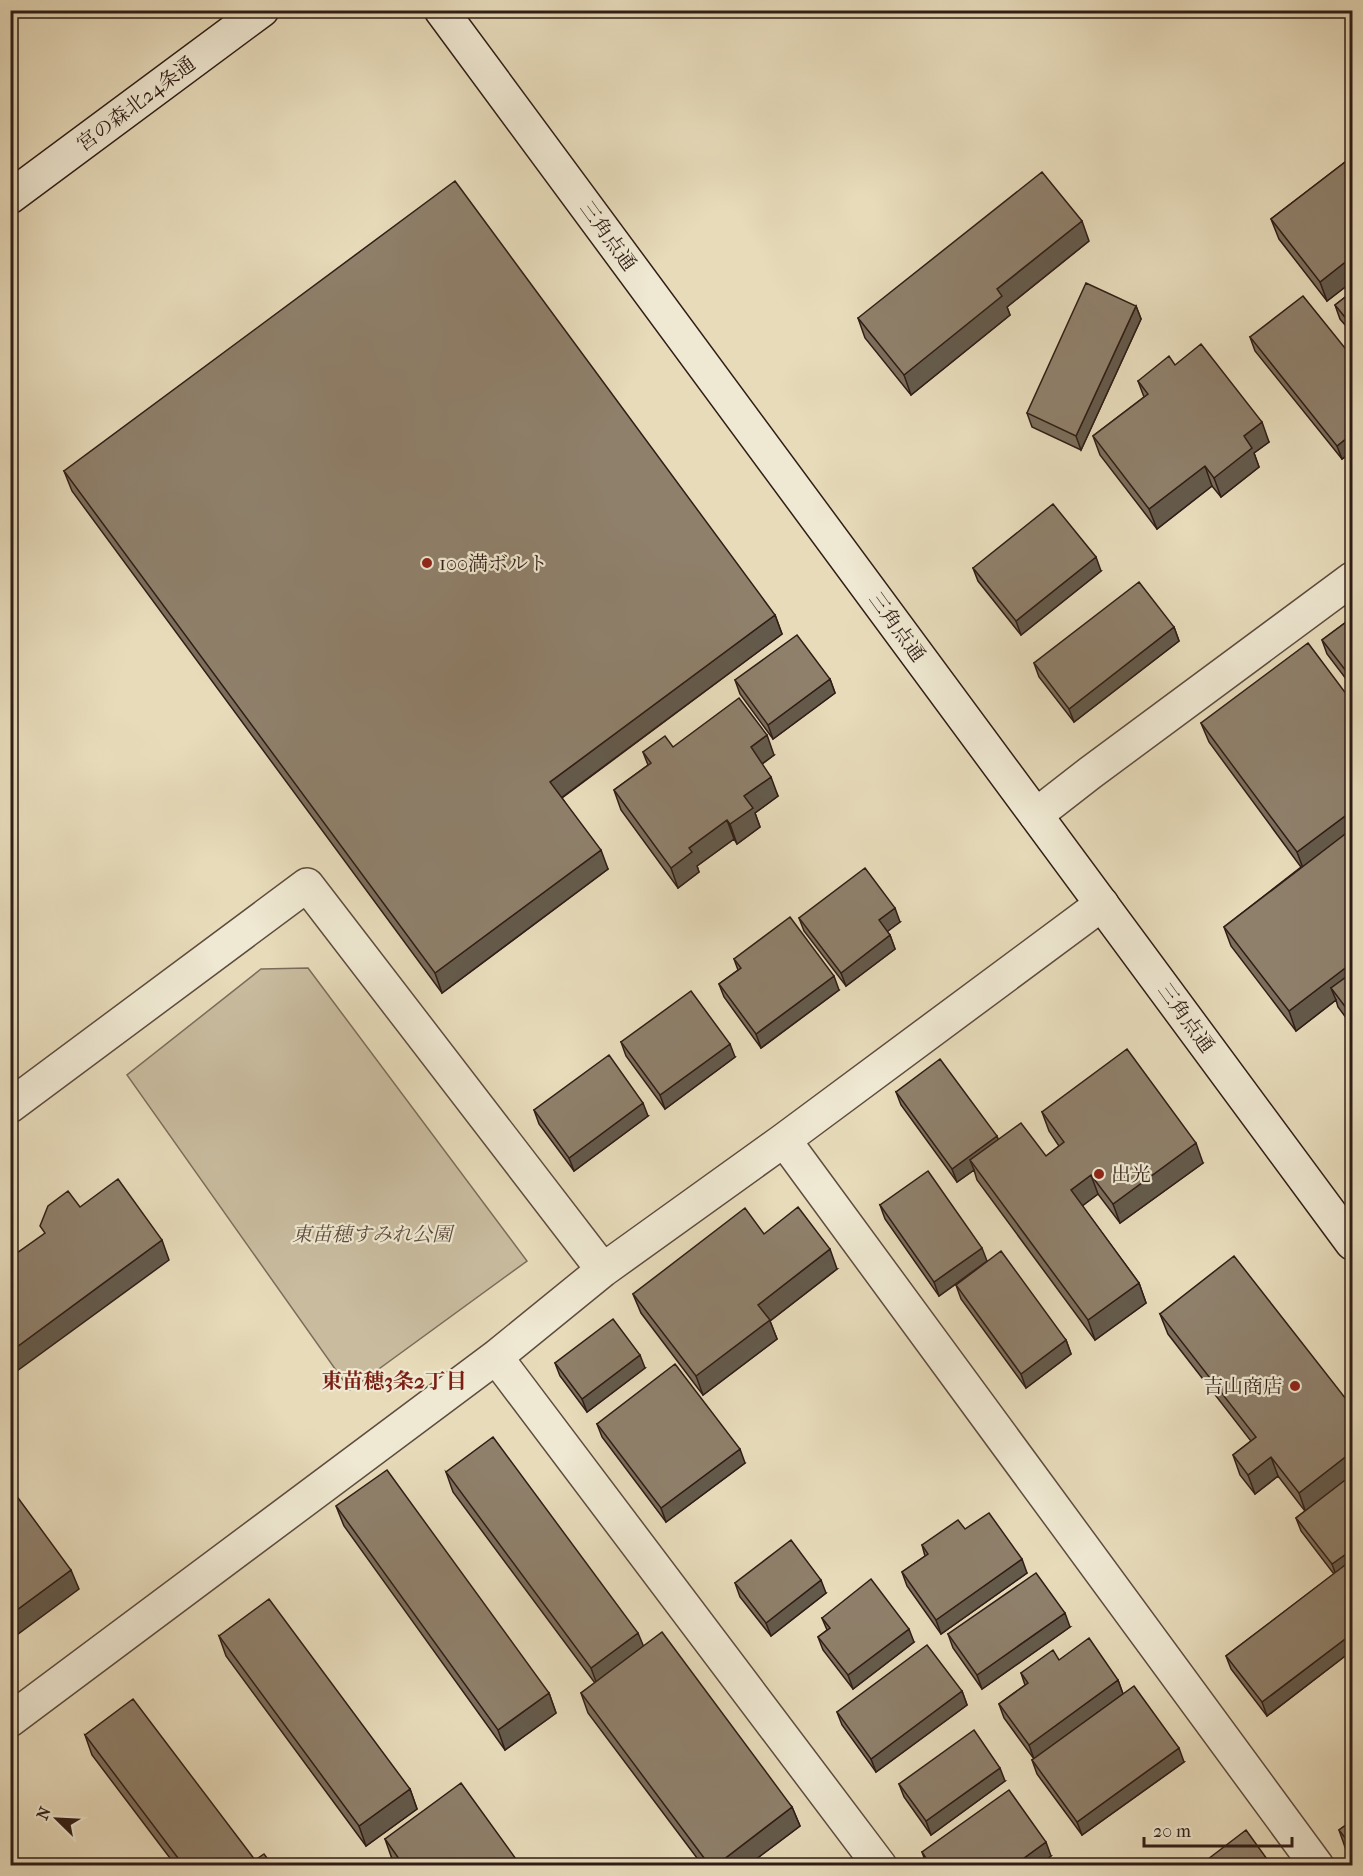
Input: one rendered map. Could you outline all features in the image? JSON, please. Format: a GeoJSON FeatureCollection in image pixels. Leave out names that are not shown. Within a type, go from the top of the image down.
{"type":"FeatureCollection","features":[{"type":"Feature","properties":{"kind":"street","name":"宮の森北24条通"},"geometry":{"type":"LineString","coordinates":[[10,197],[262,10]]}},
{"type":"Feature","properties":{"kind":"street","name":"三角点通"},"geometry":{"type":"LineString","coordinates":[[441,10],[1353,1243]]}},
{"type":"Feature","properties":{"kind":"street"},"geometry":{"type":"LineString","coordinates":[[1036,815],[1090,772],[1353,579]]}},
{"type":"Feature","properties":{"kind":"street"},"geometry":{"type":"LineString","coordinates":[[10,1106],[307,885],[603,1270]]}},
{"type":"Feature","properties":{"kind":"street"},"geometry":{"type":"LineString","coordinates":[[10,1720],[496,1357],[603,1270],[784,1140],[1102,904]]}},
{"type":"Feature","properties":{"kind":"street"},"geometry":{"type":"LineString","coordinates":[[784,1140],[1317,1866]]}},
{"type":"Feature","properties":{"kind":"street"},"geometry":{"type":"LineString","coordinates":[[496,1357],[871,1862]]}},
{"type":"Feature","properties":{"kind":"green space","name":"東苗穂すみれ公園"},"geometry":{"type":"Polygon","coordinates":[[[308,968],[527,1261],[350,1390],[127,1075],[261,969],[308,968]]]}},
{"type":"Feature","properties":{"kind":"building"},"geometry":{"type":"Polygon","coordinates":[[[1353,156],[1353,256],[1320,282],[1271,219],[1353,156]]]}},
{"type":"Feature","properties":{"kind":"building"},"geometry":{"type":"Polygon","coordinates":[[[1042,172],[1082,221],[997,289],[1002,296],[904,375],[858,318],[1042,172]]]}},
{"type":"Feature","properties":{"kind":"building","name":"100満ボルト"},"geometry":{"type":"Polygon","coordinates":[[[455,181],[775,615],[550,782],[601,850],[435,973],[64,471],[455,181]]]}},
{"type":"Feature","properties":{"kind":"building"},"geometry":{"type":"Polygon","coordinates":[[[1086,283],[1136,306],[1076,436],[1027,413],[1086,283]]]}},
{"type":"Feature","properties":{"kind":"building"},"geometry":{"type":"Polygon","coordinates":[[[1353,291],[1353,327],[1335,305],[1353,291]]]}},
{"type":"Feature","properties":{"kind":"building"},"geometry":{"type":"Polygon","coordinates":[[[1303,296],[1353,358],[1353,433],[1337,446],[1250,337],[1303,296]]]}},
{"type":"Feature","properties":{"kind":"building"},"geometry":{"type":"Polygon","coordinates":[[[1201,344],[1262,422],[1244,436],[1252,448],[1214,478],[1205,466],[1149,509],[1093,436],[1148,394],[1138,381],[1169,356],[1175,365],[1201,344]]]}},
{"type":"Feature","properties":{"kind":"building"},"geometry":{"type":"Polygon","coordinates":[[[1053,504],[1096,557],[1016,621],[973,568],[1053,504]]]}},
{"type":"Feature","properties":{"kind":"building"},"geometry":{"type":"Polygon","coordinates":[[[1139,582],[1174,627],[1069,709],[1034,663],[1139,582]]]}},
{"type":"Feature","properties":{"kind":"building"},"geometry":{"type":"Polygon","coordinates":[[[1353,617],[1353,680],[1322,640],[1353,617]]]}},
{"type":"Feature","properties":{"kind":"building"},"geometry":{"type":"Polygon","coordinates":[[[797,635],[830,679],[768,725],[735,680],[797,635]]]}},
{"type":"Feature","properties":{"kind":"building"},"geometry":{"type":"Polygon","coordinates":[[[1308,643],[1353,703],[1353,810],[1297,852],[1201,723],[1308,643]]]}},
{"type":"Feature","properties":{"kind":"building"},"geometry":{"type":"Polygon","coordinates":[[[739,698],[767,735],[751,747],[771,777],[744,796],[753,808],[730,824],[727,820],[689,848],[692,852],[671,868],[614,790],[651,763],[643,752],[665,736],[673,747],[739,698]]]}},
{"type":"Feature","properties":{"kind":"building"},"geometry":{"type":"Polygon","coordinates":[[[1353,828],[1353,962],[1289,1011],[1224,927],[1353,828]]]}},
{"type":"Feature","properties":{"kind":"building"},"geometry":{"type":"Polygon","coordinates":[[[865,868],[895,908],[879,920],[890,935],[841,973],[799,918],[865,868]]]}},
{"type":"Feature","properties":{"kind":"building"},"geometry":{"type":"Polygon","coordinates":[[[790,917],[834,976],[756,1034],[719,984],[741,968],[734,959],[790,917]]]}},
{"type":"Feature","properties":{"kind":"building"},"geometry":{"type":"Polygon","coordinates":[[[1353,972],[1353,1017],[1331,988],[1353,972]]]}},
{"type":"Feature","properties":{"kind":"building"},"geometry":{"type":"Polygon","coordinates":[[[691,991],[730,1044],[660,1095],[621,1042],[691,991]]]}},
{"type":"Feature","properties":{"kind":"building"},"geometry":{"type":"Polygon","coordinates":[[[1127,1049],[1196,1143],[1113,1204],[1091,1175],[1071,1190],[1139,1283],[1088,1320],[970,1160],[1021,1123],[1046,1156],[1064,1142],[1042,1112],[1127,1049]]]}},
{"type":"Feature","properties":{"kind":"building"},"geometry":{"type":"Polygon","coordinates":[[[609,1055],[643,1103],[569,1158],[534,1110],[609,1055]]]}},
{"type":"Feature","properties":{"kind":"building"},"geometry":{"type":"Polygon","coordinates":[[[940,1059],[997,1136],[952,1169],[896,1092],[940,1059]]]}},
{"type":"Feature","properties":{"kind":"building"},"geometry":{"type":"Polygon","coordinates":[[[928,1171],[982,1248],[934,1282],[880,1205],[928,1171]]]}},
{"type":"Feature","properties":{"kind":"building"},"geometry":{"type":"Polygon","coordinates":[[[118,1179],[162,1240],[10,1352],[10,1258],[45,1233],[40,1226],[48,1206],[68,1191],[80,1207],[118,1179]]]}},
{"type":"Feature","properties":{"kind":"building"},"geometry":{"type":"Polygon","coordinates":[[[798,1207],[830,1249],[758,1305],[770,1320],[696,1376],[633,1294],[745,1208],[764,1234],[798,1207]]]}},
{"type":"Feature","properties":{"kind":"building"},"geometry":{"type":"Polygon","coordinates":[[[1001,1251],[1066,1340],[1021,1374],[956,1285],[1001,1251]]]}},
{"type":"Feature","properties":{"kind":"building"},"geometry":{"type":"Polygon","coordinates":[[[1234,1256],[1353,1408],[1353,1451],[1299,1493],[1271,1457],[1248,1475],[1233,1455],[1256,1437],[1160,1314],[1234,1256]]]}},
{"type":"Feature","properties":{"kind":"building"},"geometry":{"type":"Polygon","coordinates":[[[613,1319],[640,1355],[582,1399],[555,1363],[613,1319]]]}},
{"type":"Feature","properties":{"kind":"building"},"geometry":{"type":"Polygon","coordinates":[[[675,1364],[740,1449],[661,1508],[597,1424],[675,1364]]]}},
{"type":"Feature","properties":{"kind":"building"},"geometry":{"type":"Polygon","coordinates":[[[493,1437],[638,1633],[591,1668],[446,1472],[493,1437]]]}},
{"type":"Feature","properties":{"kind":"building"},"geometry":{"type":"Polygon","coordinates":[[[387,1470],[549,1693],[498,1730],[336,1506],[387,1470]]]}},
{"type":"Feature","properties":{"kind":"building"},"geometry":{"type":"Polygon","coordinates":[[[1353,1474],[1353,1549],[1332,1564],[1296,1518],[1353,1474]]]}},
{"type":"Feature","properties":{"kind":"building"},"geometry":{"type":"Polygon","coordinates":[[[10,1487],[71,1570],[10,1615],[10,1487]]]}},
{"type":"Feature","properties":{"kind":"building"},"geometry":{"type":"Polygon","coordinates":[[[989,1513],[1022,1559],[936,1620],[902,1572],[928,1554],[922,1545],[958,1520],[965,1529],[989,1513]]]}},
{"type":"Feature","properties":{"kind":"building"},"geometry":{"type":"Polygon","coordinates":[[[791,1540],[821,1580],[766,1623],[735,1583],[791,1540]]]}},
{"type":"Feature","properties":{"kind":"building"},"geometry":{"type":"Polygon","coordinates":[[[1353,1559],[1353,1633],[1262,1702],[1226,1656],[1353,1559]]]}},
{"type":"Feature","properties":{"kind":"building"},"geometry":{"type":"Polygon","coordinates":[[[1036,1573],[1065,1613],[977,1675],[948,1634],[1036,1573]]]}},
{"type":"Feature","properties":{"kind":"building"},"geometry":{"type":"Polygon","coordinates":[[[871,1579],[909,1629],[848,1675],[818,1637],[830,1628],[822,1618],[871,1579]]]}},
{"type":"Feature","properties":{"kind":"building"},"geometry":{"type":"Polygon","coordinates":[[[269,1599],[410,1789],[359,1826],[219,1636],[269,1599]]]}},
{"type":"Feature","properties":{"kind":"building"},"geometry":{"type":"Polygon","coordinates":[[[662,1632],[792,1807],[715,1866],[710,1866],[581,1693],[662,1632]]]}},
{"type":"Feature","properties":{"kind":"building"},"geometry":{"type":"Polygon","coordinates":[[[1089,1638],[1118,1680],[1029,1745],[999,1704],[1028,1683],[1021,1673],[1053,1650],[1059,1660],[1089,1638]]]}},
{"type":"Feature","properties":{"kind":"building"},"geometry":{"type":"Polygon","coordinates":[[[927,1645],[962,1691],[871,1759],[837,1712],[927,1645]]]}},
{"type":"Feature","properties":{"kind":"building"},"geometry":{"type":"Polygon","coordinates":[[[1134,1686],[1179,1748],[1077,1822],[1032,1760],[1134,1686]]]}},
{"type":"Feature","properties":{"kind":"building"},"geometry":{"type":"Polygon","coordinates":[[[133,1699],[255,1860],[264,1854],[273,1866],[184,1866],[85,1735],[133,1699]]]}},
{"type":"Feature","properties":{"kind":"building"},"geometry":{"type":"Polygon","coordinates":[[[974,1730],[1000,1768],[926,1821],[899,1784],[974,1730]]]}},
{"type":"Feature","properties":{"kind":"building"},"geometry":{"type":"Polygon","coordinates":[[[461,1783],[521,1866],[404,1866],[385,1839],[461,1783]]]}},
{"type":"Feature","properties":{"kind":"building"},"geometry":{"type":"Polygon","coordinates":[[[1009,1790],[1046,1842],[1013,1866],[931,1866],[922,1852],[1009,1790]]]}},
{"type":"Feature","properties":{"kind":"building"},"geometry":{"type":"Polygon","coordinates":[[[1353,1820],[1353,1848],[1339,1830],[1353,1820]]]}},
{"type":"Feature","properties":{"kind":"building"},"geometry":{"type":"Polygon","coordinates":[[[1246,1830],[1272,1866],[1199,1866],[1246,1830]]]}},
{"type":"Feature","properties":{"kind":"place","name":"100満ボルト"},"geometry":{"type":"Point","coordinates":[427,563]}},
{"type":"Feature","properties":{"kind":"place","name":"出光"},"geometry":{"type":"Point","coordinates":[1099,1174]}},
{"type":"Feature","properties":{"kind":"place","name":"吉山商店"},"geometry":{"type":"Point","coordinates":[1295,1386]}},
{"type":"Feature","properties":{"kind":"district","name":"東苗穂3条2丁目"},"geometry":{"type":"Point","coordinates":[394,1381]}}]}
